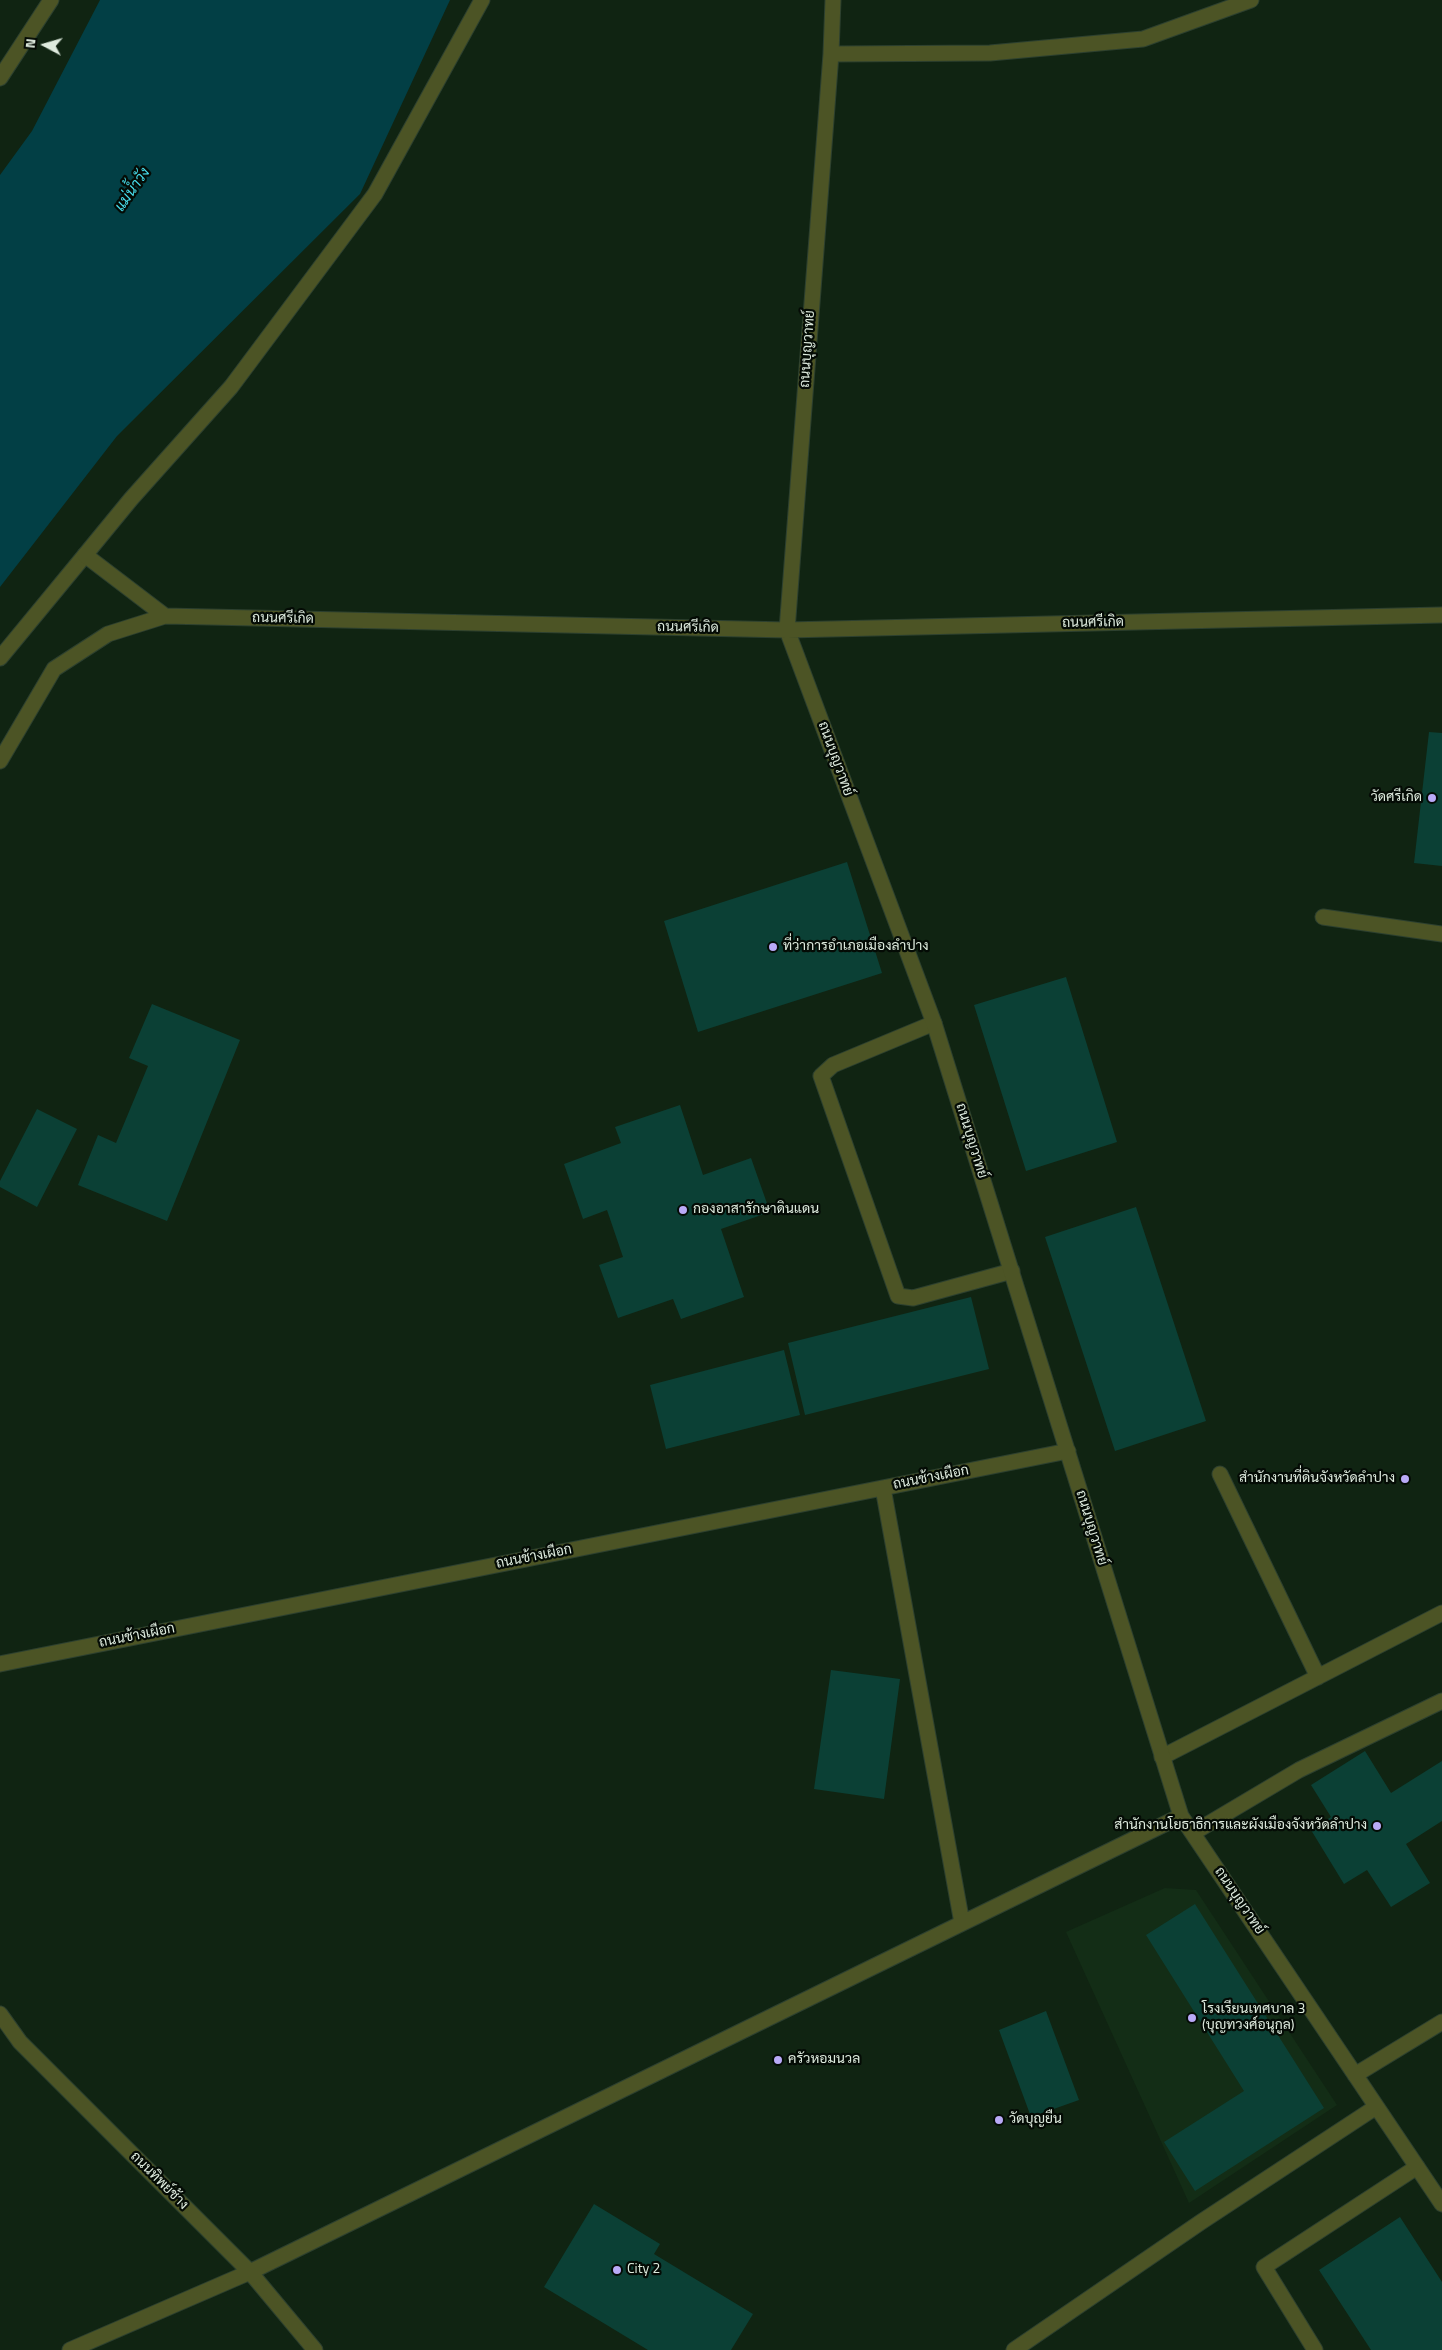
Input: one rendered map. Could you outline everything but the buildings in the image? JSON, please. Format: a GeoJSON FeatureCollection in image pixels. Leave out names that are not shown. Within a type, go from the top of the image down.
{"type":"FeatureCollection","features":[{"type":"Feature","properties":{"kind":"street"},"geometry":{"type":"LineString","coordinates":[[0,78],[51,0]]}},
{"type":"Feature","properties":{"kind":"street"},"geometry":{"type":"LineString","coordinates":[[0,658],[131,498],[231,387],[374,194],[482,0]]}},
{"type":"Feature","properties":{"kind":"street","name":"ถนนบุญวาทย์"},"geometry":{"type":"LineString","coordinates":[[833,0],[831,54],[787,630],[934,1022],[1181,1816],[1442,2204]]}},
{"type":"Feature","properties":{"kind":"street"},"geometry":{"type":"LineString","coordinates":[[831,54],[990,53],[1143,39],[1250,0]]}},
{"type":"Feature","properties":{"kind":"street"},"geometry":{"type":"LineString","coordinates":[[85,555],[165,616]]}},
{"type":"Feature","properties":{"kind":"street","name":"ถนนศรีเกิด"},"geometry":{"type":"LineString","coordinates":[[0,762],[54,669],[108,634],[165,616],[787,630],[1442,615]]}},
{"type":"Feature","properties":{"kind":"street"},"geometry":{"type":"LineString","coordinates":[[1323,917],[1442,934]]}},
{"type":"Feature","properties":{"kind":"street"},"geometry":{"type":"LineString","coordinates":[[934,1022],[833,1065],[821,1076],[898,1296],[914,1298],[1012,1272]]}},
{"type":"Feature","properties":{"kind":"street","name":"ถนนช้างเผือก"},"geometry":{"type":"LineString","coordinates":[[0,1664],[1068,1450]]}},
{"type":"Feature","properties":{"kind":"street"},"geometry":{"type":"LineString","coordinates":[[1220,1474],[1318,1677]]}},
{"type":"Feature","properties":{"kind":"street"},"geometry":{"type":"LineString","coordinates":[[883,1488],[962,1924]]}},
{"type":"Feature","properties":{"kind":"street"},"geometry":{"type":"LineString","coordinates":[[1162,1757],[1442,1613]]}},
{"type":"Feature","properties":{"kind":"street"},"geometry":{"type":"LineString","coordinates":[[1193,1833],[1299,1770],[1442,1701]]}},
{"type":"Feature","properties":{"kind":"street"},"geometry":{"type":"LineString","coordinates":[[70,2350],[250,2272],[1181,1816]]}},
{"type":"Feature","properties":{"kind":"street","name":"ถนนทิพย์ช้าง"},"geometry":{"type":"LineString","coordinates":[[0,2014],[20,2042],[250,2272],[315,2350]]}},
{"type":"Feature","properties":{"kind":"street"},"geometry":{"type":"LineString","coordinates":[[1355,2075],[1442,2022]]}},
{"type":"Feature","properties":{"kind":"street"},"geometry":{"type":"LineString","coordinates":[[1014,2350],[1201,2222],[1376,2107]]}},
{"type":"Feature","properties":{"kind":"street"},"geometry":{"type":"LineString","coordinates":[[1315,2350],[1264,2267],[1417,2167]]}},
{"type":"Feature","properties":{"kind":"shaded area","name":"โรงเรียนเทศบาล 3 (บุญทวงศ์อนุกูล)"},"geometry":{"type":"Polygon","coordinates":[[[1165,1888],[1196,1890],[1337,2105],[1189,2203],[1066,1932],[1165,1888]]]}},
{"type":"Feature","properties":{"kind":"water","name":"แม่น้ำวัง"},"geometry":{"type":"Polygon","coordinates":[[[100,0],[450,0],[360,194],[117,436],[0,587],[0,175],[32,131],[100,0]]]}},
{"type":"Feature","properties":{"kind":"place","name":"วัดศรีเกิด"},"geometry":{"type":"Point","coordinates":[1432,798]}},
{"type":"Feature","properties":{"kind":"place","name":"ที่ว่าการอำเภอเมืองลำปาง"},"geometry":{"type":"Point","coordinates":[773,947]}},
{"type":"Feature","properties":{"kind":"place","name":"กองอาสารักษาดินแดน"},"geometry":{"type":"Point","coordinates":[683,1210]}},
{"type":"Feature","properties":{"kind":"place","name":"สำนักงานที่ดินจังหวัดลำปาง"},"geometry":{"type":"Point","coordinates":[1405,1479]}},
{"type":"Feature","properties":{"kind":"place","name":"สำนักงานโยธาธิการและผังเมืองจังหวัดลำปาง"},"geometry":{"type":"Point","coordinates":[1377,1826]}},
{"type":"Feature","properties":{"kind":"place","name":"โรงเรียนเทศบาล 3 (บุญทวงศ์อนุกูล)"},"geometry":{"type":"Point","coordinates":[1192,2018]}},
{"type":"Feature","properties":{"kind":"place","name":"ครัวหอมนวล"},"geometry":{"type":"Point","coordinates":[778,2060]}},
{"type":"Feature","properties":{"kind":"place","name":"วัดบุญยืน"},"geometry":{"type":"Point","coordinates":[999,2120]}},
{"type":"Feature","properties":{"kind":"place","name":"City 2"},"geometry":{"type":"Point","coordinates":[617,2270]}}]}
